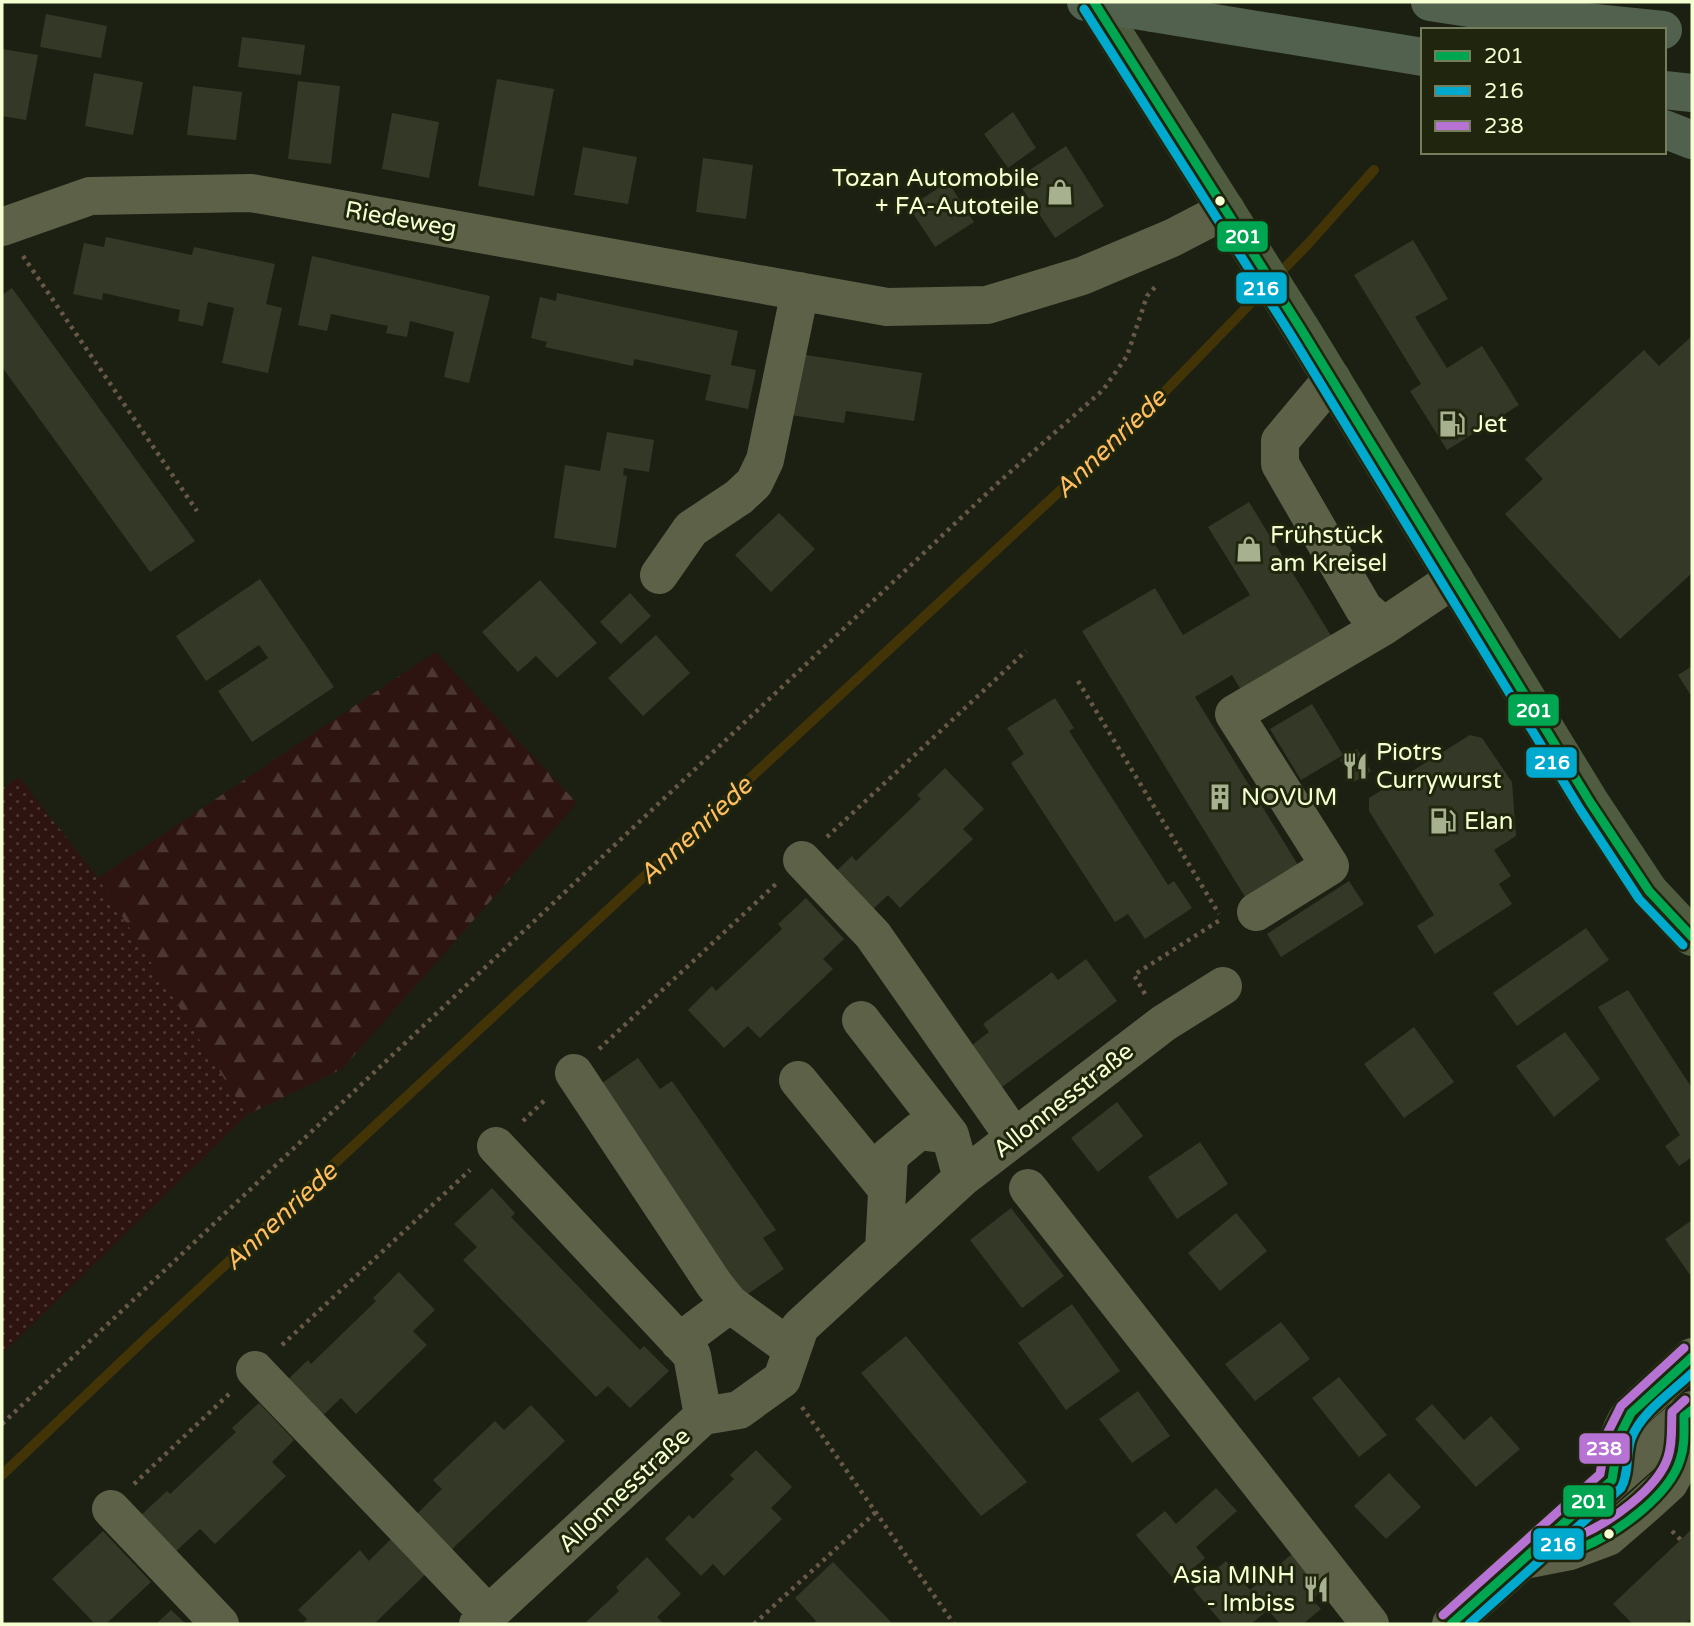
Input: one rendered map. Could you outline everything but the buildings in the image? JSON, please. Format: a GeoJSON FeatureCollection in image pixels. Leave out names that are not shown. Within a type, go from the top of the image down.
{"type":"FeatureCollection","features":[{"type":"Feature","properties":{"kind":"highway"},"geometry":{"type":"LineString","coordinates":[[1086,2],[1421,57]]}},
{"type":"Feature","properties":{"kind":"highway"},"geometry":{"type":"LineString","coordinates":[[1430,2],[1508,14],[1644,28]]}},
{"type":"Feature","properties":{"kind":"highway"},"geometry":{"type":"LineString","coordinates":[[1666,30],[1692,33]]}},
{"type":"Feature","properties":{"kind":"highway"},"geometry":{"type":"LineString","coordinates":[[1666,90],[1692,93]]}},
{"type":"Feature","properties":{"kind":"highway"},"geometry":{"type":"LineString","coordinates":[[1666,130],[1692,141]]}},
{"type":"Feature","properties":{"kind":"main road"},"geometry":{"type":"LineString","coordinates":[[1094,2],[1332,379],[1590,802],[1648,891],[1692,937]]}},
{"type":"Feature","properties":{"kind":"street","name":"Riedeweg"},"geometry":{"type":"LineString","coordinates":[[2,227],[90,196],[251,193],[887,307],[987,305],[1082,276],[1172,238],[1226,210]]}},
{"type":"Feature","properties":{"kind":"street"},"geometry":{"type":"LineString","coordinates":[[659,575],[691,529],[739,497],[754,483],[765,460],[800,291]]}},
{"type":"Feature","properties":{"kind":"street"},"geometry":{"type":"LineString","coordinates":[[1332,379],[1280,441],[1280,464],[1364,609],[1384,626]]}},
{"type":"Feature","properties":{"kind":"street"},"geometry":{"type":"LineString","coordinates":[[1256,912],[1330,866],[1234,714],[1384,626],[1454,579]]}},
{"type":"Feature","properties":{"kind":"street"},"geometry":{"type":"LineString","coordinates":[[802,860],[873,935],[1014,1137]]}},
{"type":"Feature","properties":{"kind":"street","name":"Allonnesstraße"},"geometry":{"type":"LineString","coordinates":[[484,1619],[703,1416],[739,1410],[787,1364],[800,1327],[962,1178],[1164,1023],[1223,986]]}},
{"type":"Feature","properties":{"kind":"street"},"geometry":{"type":"LineString","coordinates":[[861,1020],[950,1135]]}},
{"type":"Feature","properties":{"kind":"street"},"geometry":{"type":"LineString","coordinates":[[574,1073],[714,1284],[787,1364]]}},
{"type":"Feature","properties":{"kind":"street"},"geometry":{"type":"LineString","coordinates":[[798,1080],[887,1189]]}},
{"type":"Feature","properties":{"kind":"street"},"geometry":{"type":"LineString","coordinates":[[884,1250],[889,1156],[919,1131],[950,1135]]}},
{"type":"Feature","properties":{"kind":"street","name":"Allonnesstraße"},"geometry":{"type":"LineString","coordinates":[[950,1135],[962,1178]]}},
{"type":"Feature","properties":{"kind":"street"},"geometry":{"type":"LineString","coordinates":[[496,1146],[692,1355],[703,1416]]}},
{"type":"Feature","properties":{"kind":"street"},"geometry":{"type":"LineString","coordinates":[[1028,1188],[1370,1624]]}},
{"type":"Feature","properties":{"kind":"street"},"geometry":{"type":"LineString","coordinates":[[1103,1250],[1396,1624]]}},
{"type":"Feature","properties":{"kind":"street"},"geometry":{"type":"LineString","coordinates":[[679,1342],[730,1304]]}},
{"type":"Feature","properties":{"kind":"street"},"geometry":{"type":"LineString","coordinates":[[1612,1480],[1615,1448],[1624,1423],[1631,1413],[1692,1357]]}},
{"type":"Feature","properties":{"kind":"street"},"geometry":{"type":"LineString","coordinates":[[255,1370],[484,1619]]}},
{"type":"Feature","properties":{"kind":"street"},"geometry":{"type":"LineString","coordinates":[[1459,1622],[1522,1561],[1688,1413]]}},
{"type":"Feature","properties":{"kind":"street"},"geometry":{"type":"LineString","coordinates":[[1522,1561],[1570,1551],[1608,1537],[1646,1504],[1669,1483],[1679,1465],[1688,1413]]}},
{"type":"Feature","properties":{"kind":"street"},"geometry":{"type":"LineString","coordinates":[[111,1509],[220,1624]]}},
{"type":"Feature","properties":{"kind":"path"},"geometry":{"type":"LineString","coordinates":[[2,227],[197,511]]}},
{"type":"Feature","properties":{"kind":"path"},"geometry":{"type":"LineString","coordinates":[[2,1424],[1000,481],[1103,390],[1127,356],[1147,296],[1176,267],[1172,238]]}},
{"type":"Feature","properties":{"kind":"path"},"geometry":{"type":"LineString","coordinates":[[1078,681],[1222,919],[1134,975],[1164,1023]]}},
{"type":"Feature","properties":{"kind":"path"},"geometry":{"type":"LineString","coordinates":[[787,1364],[876,1512],[954,1624]]}},
{"type":"Feature","properties":{"kind":"path"},"geometry":{"type":"LineString","coordinates":[[754,1624],[876,1512]]}},
{"type":"Feature","properties":{"kind":"green space"},"geometry":{"type":"Polygon","coordinates":[[[435,652],[577,803],[342,1069],[247,1115],[98,878],[435,652]]]}},
{"type":"Feature","properties":{"kind":"green space"},"geometry":{"type":"Polygon","coordinates":[[[19,777],[98,878],[247,1115],[2,1354],[2,789],[19,777]]]}},
{"type":"Feature","properties":{"kind":"waterway","name":"Annenriede"},"geometry":{"type":"LineString","coordinates":[[2,1475],[143,1341],[1144,413],[1308,244],[1374,170]]}},
{"type":"Feature","properties":{"kind":"transit line","name":"201"},"geometry":{"type":"LineString","coordinates":[[1094,2],[1301,329],[1590,802],[1649,891],[1692,937]]}},
{"type":"Feature","properties":{"kind":"transit line","name":"216"},"geometry":{"type":"LineString","coordinates":[[1084,9],[1291,335],[1580,809],[1639,899],[1683,945]]}},
{"type":"Feature","properties":{"kind":"transit line","name":"238"},"geometry":{"type":"LineString","coordinates":[[1443,1615],[1600,1474],[1607,1434],[1621,1406],[1684,1348]]}},
{"type":"Feature","properties":{"kind":"transit line","name":"201"},"geometry":{"type":"LineString","coordinates":[[1451,1624],[1612,1480],[1619,1437],[1631,1413],[1692,1357]]}},
{"type":"Feature","properties":{"kind":"transit line","name":"216"},"geometry":{"type":"LineString","coordinates":[[1469,1624],[1621,1488],[1629,1445],[1636,1429],[1649,1411],[1692,1373]]}},
{"type":"Feature","properties":{"kind":"transit line","name":"238"},"geometry":{"type":"LineString","coordinates":[[1578,1536],[1604,1523],[1631,1504],[1654,1481],[1663,1469],[1670,1451],[1672,1412],[1685,1400]]}},
{"type":"Feature","properties":{"kind":"transit line","name":"201"},"geometry":{"type":"LineString","coordinates":[[1583,1547],[1626,1523],[1665,1487],[1682,1455],[1684,1416],[1692,1410]]}},
{"type":"Feature","properties":{"kind":"place","name":"Tozan Automobile + FA-Autoteile"},"geometry":{"type":"Point","coordinates":[1060,192]}},
{"type":"Feature","properties":{"kind":"place","name":"Jet"},"geometry":{"type":"Point","coordinates":[1452,424]}},
{"type":"Feature","properties":{"kind":"place","name":"Frühstück am Kreisel"},"geometry":{"type":"Point","coordinates":[1249,549]}},
{"type":"Feature","properties":{"kind":"place","name":"Piotrs Currywurst"},"geometry":{"type":"Point","coordinates":[1355,766]}},
{"type":"Feature","properties":{"kind":"place","name":"NOVUM"},"geometry":{"type":"Point","coordinates":[1220,797]}},
{"type":"Feature","properties":{"kind":"place","name":"Elan"},"geometry":{"type":"Point","coordinates":[1443,821]}},
{"type":"Feature","properties":{"kind":"place","name":"Asia MINH - Imbiss"},"geometry":{"type":"Point","coordinates":[1316,1589]}}]}
